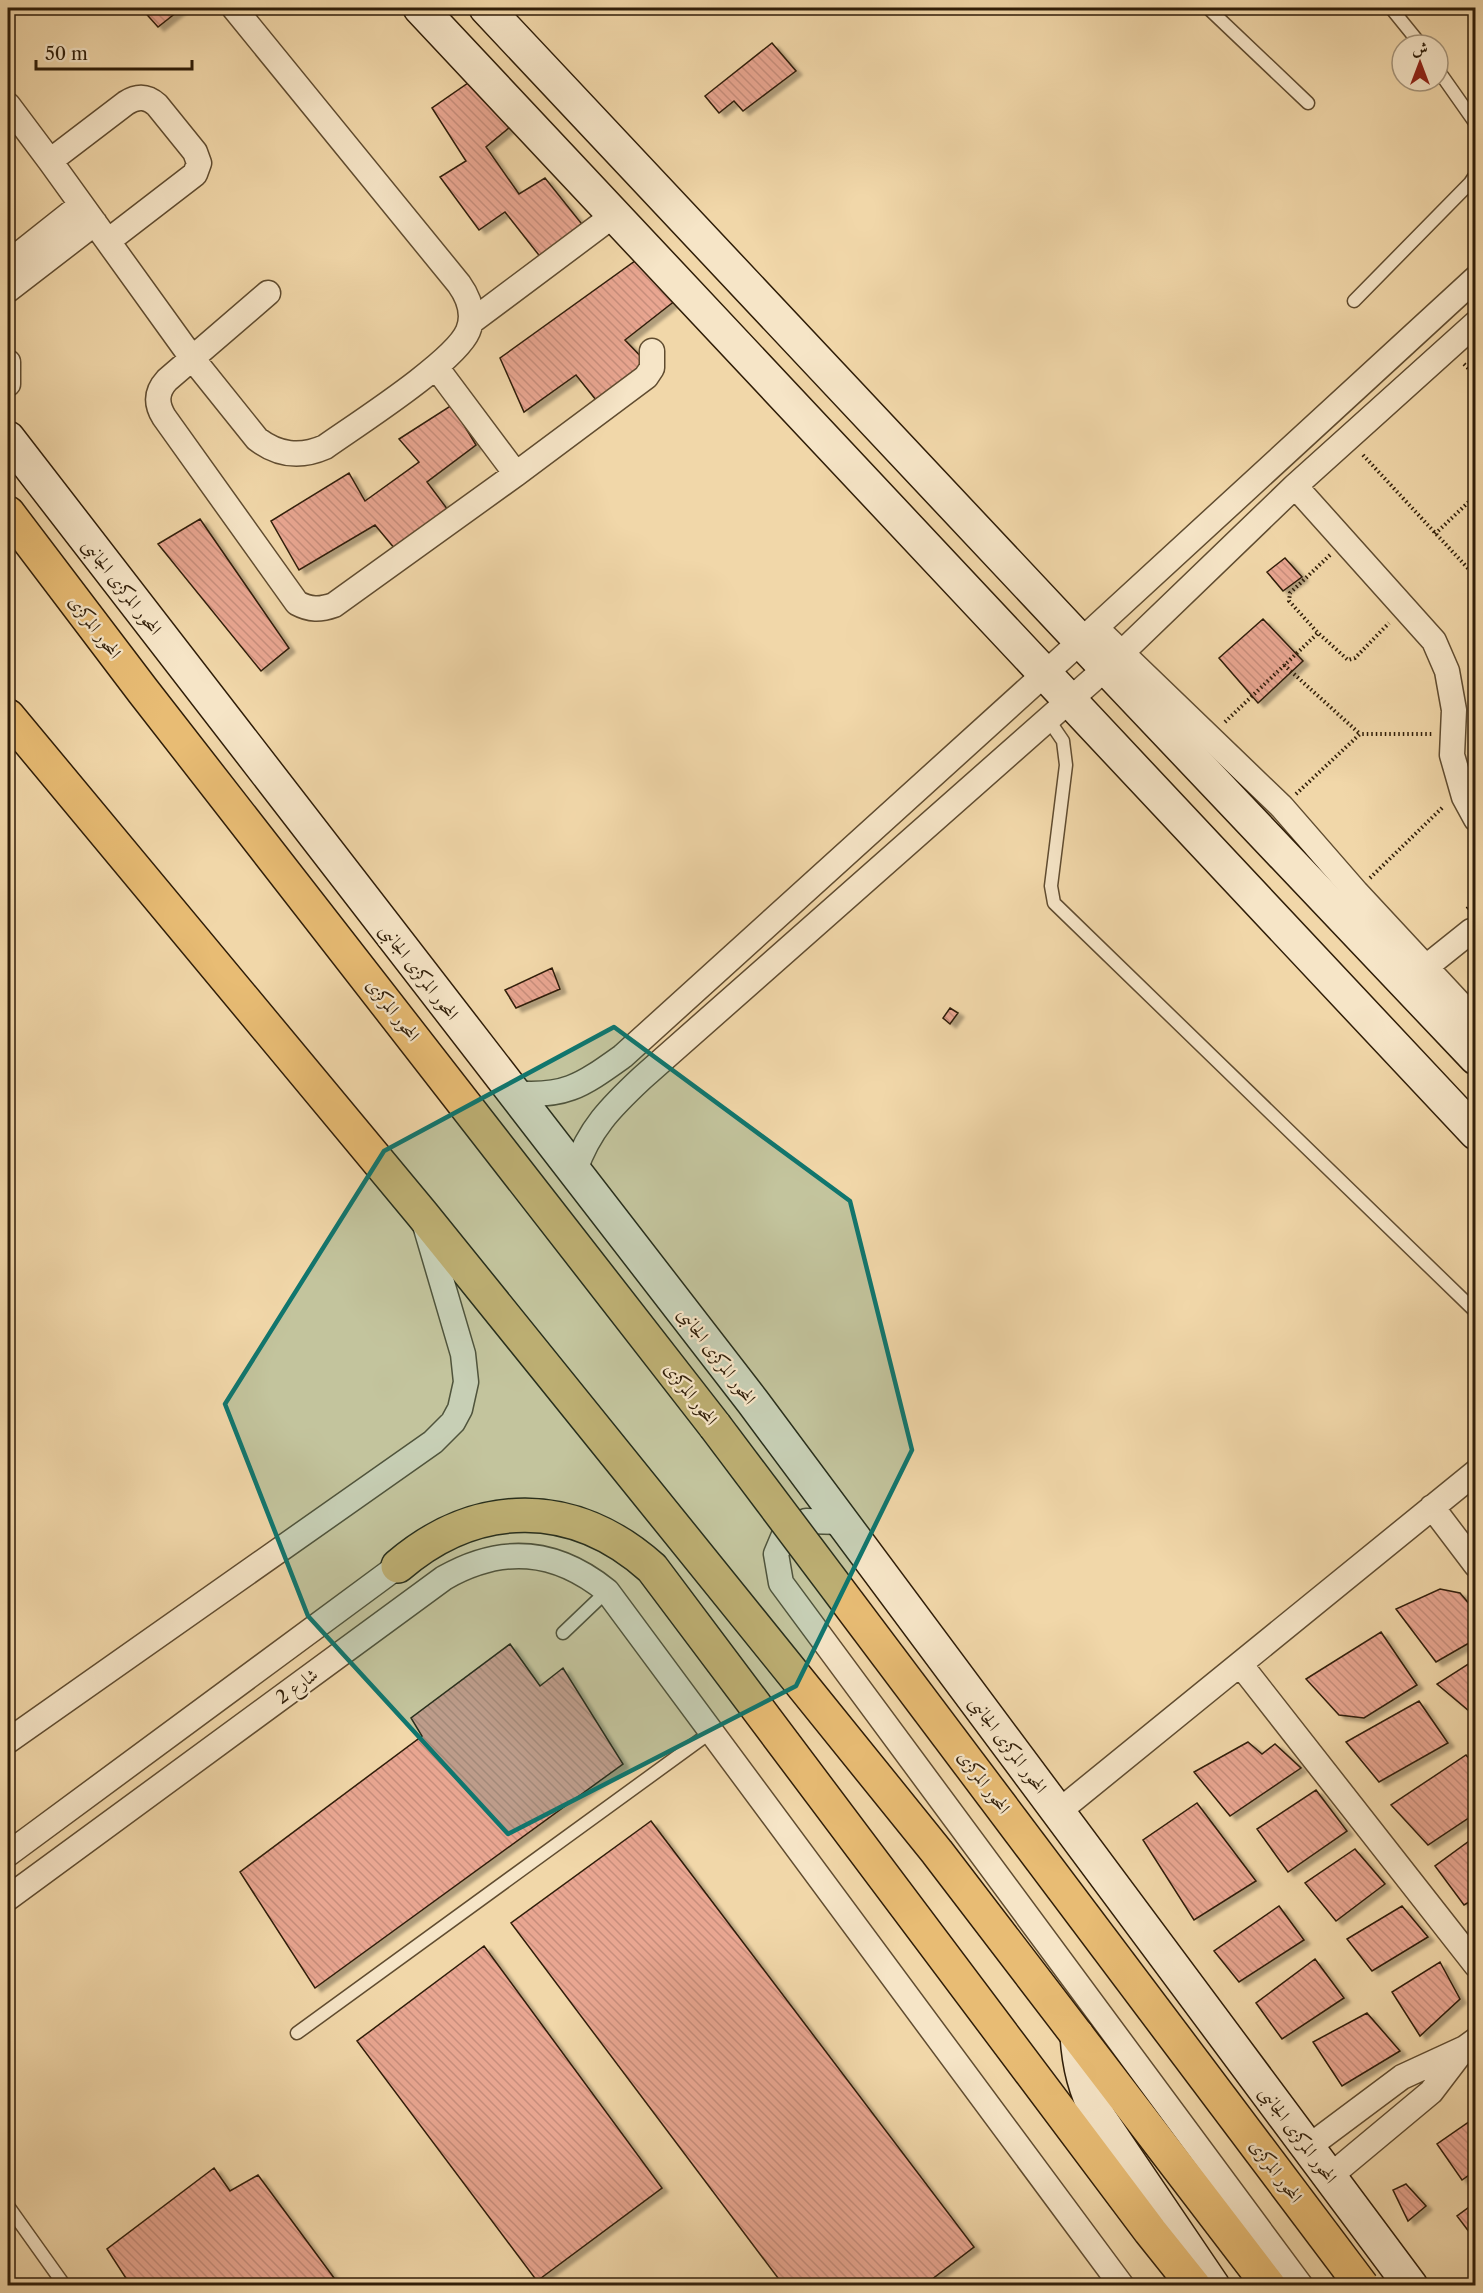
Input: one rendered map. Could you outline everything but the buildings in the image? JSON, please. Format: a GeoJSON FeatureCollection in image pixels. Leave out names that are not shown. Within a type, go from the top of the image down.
{"type":"FeatureCollection","features":[{"type":"Feature","properties":{"kind":"highway","name":"المحور المركزى"},"geometry":{"type":"LineString","coordinates":[[8,513],[150,700],[715,1426],[1362,2286]]}},
{"type":"Feature","properties":{"kind":"highway"},"geometry":{"type":"LineString","coordinates":[[8,716],[422,1214],[936,1852],[1269,2286]]}},
{"type":"Feature","properties":{"kind":"highway"},"geometry":{"type":"LineString","coordinates":[[398,1566],[416,1550],[457,1528],[502,1516],[525,1515],[549,1516],[594,1529],[615,1539],[643,1560],[659,1577],[1150,2231],[1194,2286]]}},
{"type":"Feature","properties":{"kind":"street"},"geometry":{"type":"LineString","coordinates":[[8,105],[192,358],[257,439],[278,451],[289,454],[302,454],[325,447],[436,367],[463,341],[471,322],[469,302],[459,284],[234,8]]}},
{"type":"Feature","properties":{"kind":"street"},"geometry":{"type":"LineString","coordinates":[[420,8],[1046,674],[1059,709],[1476,1133]]}},
{"type":"Feature","properties":{"kind":"street"},"geometry":{"type":"LineString","coordinates":[[486,8],[595,125],[1114,660],[1474,1043]]}},
{"type":"Feature","properties":{"kind":"street"},"geometry":{"type":"LineString","coordinates":[[501,94],[517,94],[531,86],[538,64]]}},
{"type":"Feature","properties":{"kind":"street"},"geometry":{"type":"LineString","coordinates":[[8,263],[195,174],[199,163],[195,152],[157,105],[152,100],[138,97],[126,103],[50,161]]}},
{"type":"Feature","properties":{"kind":"street"},"geometry":{"type":"LineString","coordinates":[[555,152],[559,136],[571,126],[587,123],[595,125]]}},
{"type":"Feature","properties":{"kind":"street"},"geometry":{"type":"LineString","coordinates":[[471,322],[614,215]]}},
{"type":"Feature","properties":{"kind":"street"},"geometry":{"type":"LineString","coordinates":[[8,290],[95,223]]}},
{"type":"Feature","properties":{"kind":"street"},"geometry":{"type":"LineString","coordinates":[[512,1093],[531,1095],[571,1089],[586,1083],[623,1056],[1046,674],[1476,278]]}},
{"type":"Feature","properties":{"kind":"street"},"geometry":{"type":"LineString","coordinates":[[268,293],[162,385],[158,398],[160,411],[297,603],[306,608],[316,609],[334,605],[516,474],[646,377],[651,368],[651,351]]}},
{"type":"Feature","properties":{"kind":"street"},"geometry":{"type":"LineString","coordinates":[[575,1170],[580,1154],[597,1124],[642,1078],[1114,660],[1295,486],[1476,323]]}},
{"type":"Feature","properties":{"kind":"street"},"geometry":{"type":"LineString","coordinates":[[8,362],[8,384]]}},
{"type":"Feature","properties":{"kind":"street"},"geometry":{"type":"LineString","coordinates":[[436,367],[516,474]]}},
{"type":"Feature","properties":{"kind":"street","name":"المحور المركزى الجانبى"},"geometry":{"type":"LineString","coordinates":[[8,438],[512,1093],[575,1170],[842,1522],[1411,2286]]}},
{"type":"Feature","properties":{"kind":"street"},"geometry":{"type":"LineString","coordinates":[[1295,486],[1434,641],[1448,671],[1454,710],[1452,755],[1461,788],[1476,819]]}},
{"type":"Feature","properties":{"kind":"street"},"geometry":{"type":"LineString","coordinates":[[1114,660],[1209,737],[1282,807],[1356,892],[1426,967],[1474,1043]]}},
{"type":"Feature","properties":{"kind":"street"},"geometry":{"type":"LineString","coordinates":[[1426,967],[1471,931],[1476,930]]}},
{"type":"Feature","properties":{"kind":"street"},"geometry":{"type":"LineString","coordinates":[[623,1056],[642,1078]]}},
{"type":"Feature","properties":{"kind":"street"},"geometry":{"type":"LineString","coordinates":[[8,1741],[433,1442],[453,1422],[464,1396],[466,1368],[422,1214]]}},
{"type":"Feature","properties":{"kind":"street"},"geometry":{"type":"LineString","coordinates":[[1058,1812],[1476,1472]]}},
{"type":"Feature","properties":{"kind":"street"},"geometry":{"type":"LineString","coordinates":[[1432,1507],[1476,1565]]}},
{"type":"Feature","properties":{"kind":"street"},"geometry":{"type":"LineString","coordinates":[[842,1522],[806,1521],[784,1535],[776,1554],[781,1583],[1301,2286]]}},
{"type":"Feature","properties":{"kind":"street","name":"شارع 2"},"geometry":{"type":"LineString","coordinates":[[8,1898],[459,1569],[493,1558],[528,1556],[562,1563],[586,1575],[607,1591]]}},
{"type":"Feature","properties":{"kind":"street","name":"شارع 2"},"geometry":{"type":"LineString","coordinates":[[8,1854],[398,1566]]}},
{"type":"Feature","properties":{"kind":"street"},"geometry":{"type":"LineString","coordinates":[[607,1591],[1122,2286]]}},
{"type":"Feature","properties":{"kind":"street"},"geometry":{"type":"LineString","coordinates":[[1240,1664],[1476,1965]]}},
{"type":"Feature","properties":{"kind":"street"},"geometry":{"type":"LineString","coordinates":[[1077,2035],[1080,2069],[1100,2118],[1213,2286]]}},
{"type":"Feature","properties":{"kind":"street"},"geometry":{"type":"LineString","coordinates":[[1307,2148],[1402,2077],[1470,2044]]}},
{"type":"Feature","properties":{"kind":"street"},"geometry":{"type":"LineString","coordinates":[[1329,2177],[1431,2092],[1470,2044]]}},
{"type":"Feature","properties":{"kind":"lane"},"geometry":{"type":"LineString","coordinates":[[1208,8],[1308,103]]}},
{"type":"Feature","properties":{"kind":"lane"},"geometry":{"type":"LineString","coordinates":[[1391,8],[1411,33]]}},
{"type":"Feature","properties":{"kind":"lane"},"geometry":{"type":"LineString","coordinates":[[1450,87],[1476,124]]}},
{"type":"Feature","properties":{"kind":"lane"},"geometry":{"type":"LineString","coordinates":[[1354,301],[1470,183],[1476,174]]}},
{"type":"Feature","properties":{"kind":"lane"},"geometry":{"type":"LineString","coordinates":[[1059,709],[1066,765],[1051,886],[1054,903],[1476,1312]]}},
{"type":"Feature","properties":{"kind":"lane"},"geometry":{"type":"LineString","coordinates":[[563,1633],[607,1591]]}},
{"type":"Feature","properties":{"kind":"lane"},"geometry":{"type":"LineString","coordinates":[[297,2033],[711,1732]]}},
{"type":"Feature","properties":{"kind":"lane"},"geometry":{"type":"LineString","coordinates":[[8,2206],[65,2286]]}},
{"type":"Feature","properties":{"kind":"path"},"geometry":{"type":"LineString","coordinates":[[1348,439],[1476,577]]}},
{"type":"Feature","properties":{"kind":"path"},"geometry":{"type":"LineString","coordinates":[[1435,534],[1476,495]]}},
{"type":"Feature","properties":{"kind":"path"},"geometry":{"type":"LineString","coordinates":[[1345,541],[1290,593],[1289,601],[1318,633],[1348,660],[1355,658],[1404,607]]}},
{"type":"Feature","properties":{"kind":"path"},"geometry":{"type":"LineString","coordinates":[[1209,737],[1318,633]]}},
{"type":"Feature","properties":{"kind":"path"},"geometry":{"type":"LineString","coordinates":[[1284,665],[1360,734],[1453,735]]}},
{"type":"Feature","properties":{"kind":"path"},"geometry":{"type":"LineString","coordinates":[[1282,807],[1360,734]]}},
{"type":"Feature","properties":{"kind":"path"},"geometry":{"type":"LineString","coordinates":[[1356,892],[1461,788]]}},
{"type":"Feature","properties":{"kind":"highlighted area"},"geometry":{"type":"Polygon","coordinates":[[[614,1027],[850,1201],[912,1450],[796,1686],[508,1834],[308,1616],[225,1404],[384,1151],[614,1027]]]}}]}
